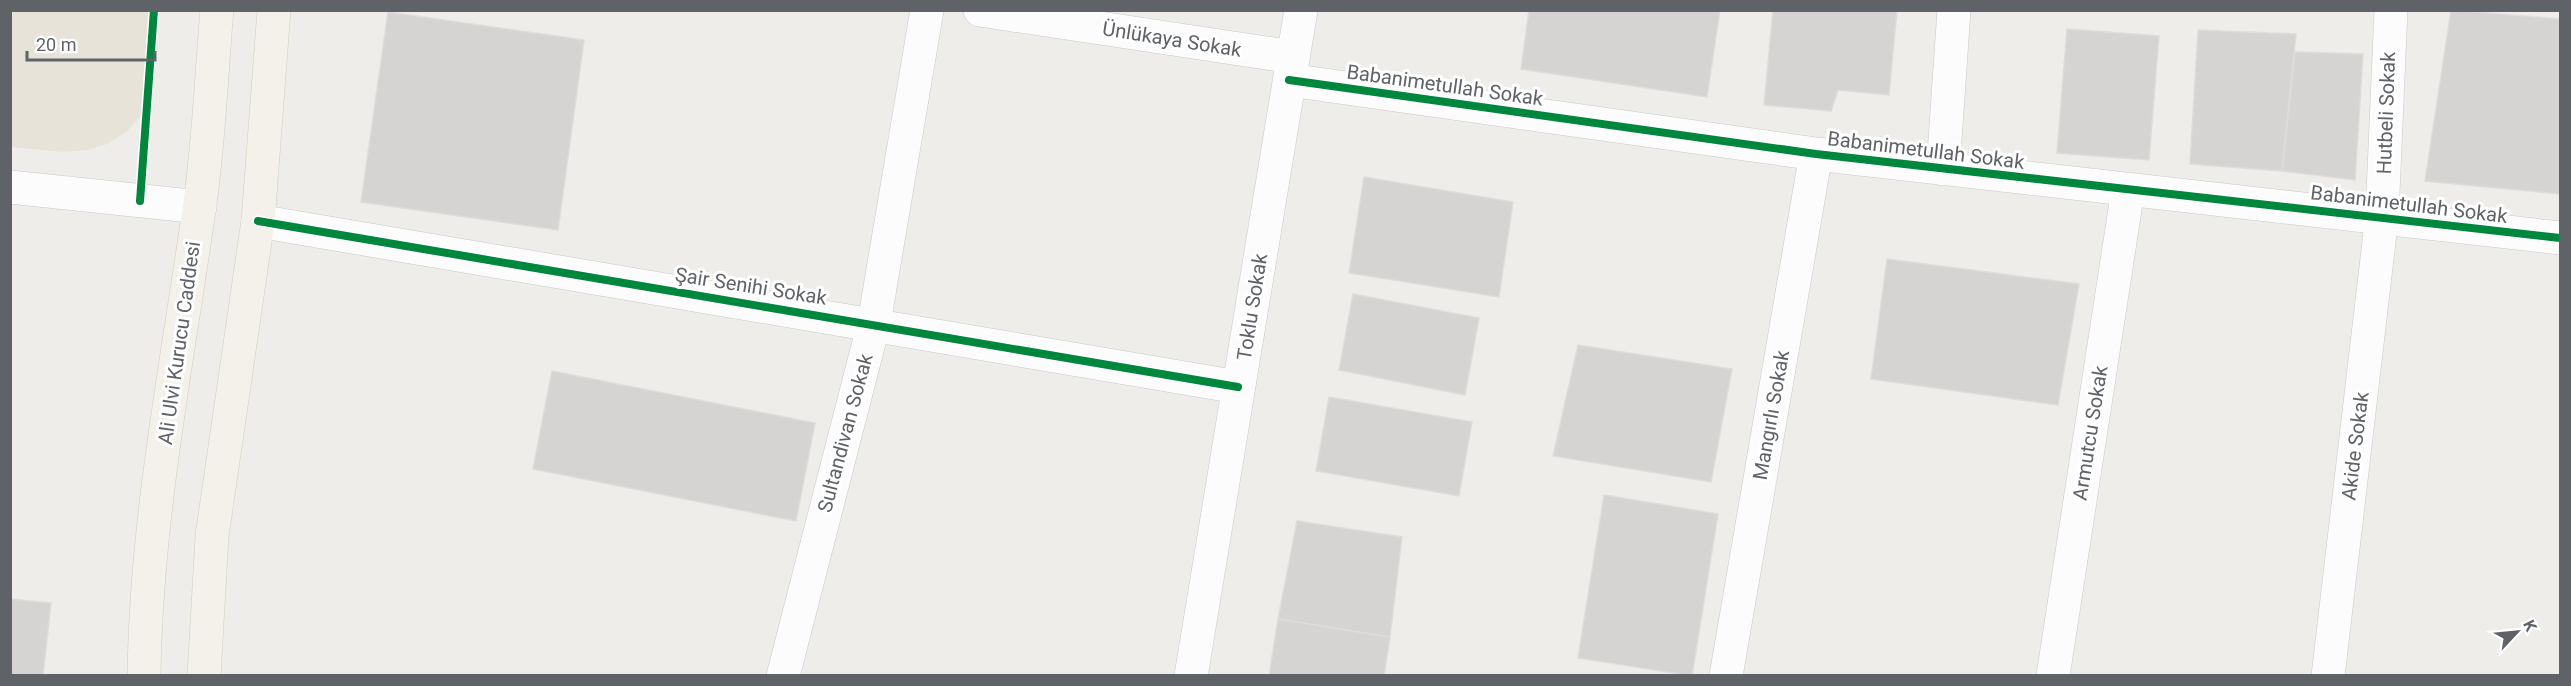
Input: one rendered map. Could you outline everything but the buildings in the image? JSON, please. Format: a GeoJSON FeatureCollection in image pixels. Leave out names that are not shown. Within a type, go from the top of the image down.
{"type":"FeatureCollection","features":[{"type":"Feature","properties":{"kind":"main road","name":"Ali Ulvi Kurucu Caddesi"},"geometry":{"type":"LineString","coordinates":[[144,675],[145,624],[165,430],[200,207],[217,10]]}},
{"type":"Feature","properties":{"kind":"main road"},"geometry":{"type":"LineString","coordinates":[[204,675],[212,536],[258,221],[274,10]]}},
{"type":"Feature","properties":{"kind":"street","name":"Sultandivan Sokak"},"geometry":{"type":"LineString","coordinates":[[783,675],[874,323],[927,10]]}},
{"type":"Feature","properties":{"kind":"street","name":"Ünlükaya Sokak"},"geometry":{"type":"LineString","coordinates":[[980,10],[1291,69]]}},
{"type":"Feature","properties":{"kind":"street","name":"Toklu Sokak"},"geometry":{"type":"LineString","coordinates":[[1191,675],[1301,10]]}},
{"type":"Feature","properties":{"kind":"street"},"geometry":{"type":"LineString","coordinates":[[1943,169],[1954,10]]}},
{"type":"Feature","properties":{"kind":"street","name":"Hutbeli Sokak"},"geometry":{"type":"LineString","coordinates":[[2382,216],[2391,10]]}},
{"type":"Feature","properties":{"kind":"street","name":"Babanimetullah Sokak"},"geometry":{"type":"LineString","coordinates":[[1291,69],[1816,154],[2128,190],[2382,216],[2560,238]]}},
{"type":"Feature","properties":{"kind":"street","name":"Mangırlı Sokak"},"geometry":{"type":"LineString","coordinates":[[1726,675],[1816,154]]}},
{"type":"Feature","properties":{"kind":"street"},"geometry":{"type":"LineString","coordinates":[[10,187],[200,207]]}},
{"type":"Feature","properties":{"kind":"street","name":"Armutcu Sokak"},"geometry":{"type":"LineString","coordinates":[[2053,675],[2128,190]]}},
{"type":"Feature","properties":{"kind":"street","name":"Akide Sokak"},"geometry":{"type":"LineString","coordinates":[[2328,675],[2382,216]]}},
{"type":"Feature","properties":{"kind":"street","name":"Şair Senihi Sokak"},"geometry":{"type":"LineString","coordinates":[[258,221],[874,323],[1238,387]]}},
{"type":"Feature","properties":{"kind":"shaded area"},"geometry":{"type":"Polygon","coordinates":[[[10,11],[156,11],[148,98],[140,116],[127,131],[107,144],[87,150],[63,152],[11,147],[10,11]]]}},
{"type":"Feature","properties":{"kind":"cycle path"},"geometry":{"type":"LineString","coordinates":[[140,201],[154,10]]}},
{"type":"Feature","properties":{"kind":"cycle path"},"geometry":{"type":"LineString","coordinates":[[1289,80],[1816,154],[2560,238]]}},
{"type":"Feature","properties":{"kind":"cycle path"},"geometry":{"type":"LineString","coordinates":[[258,221],[1238,387]]}}]}
